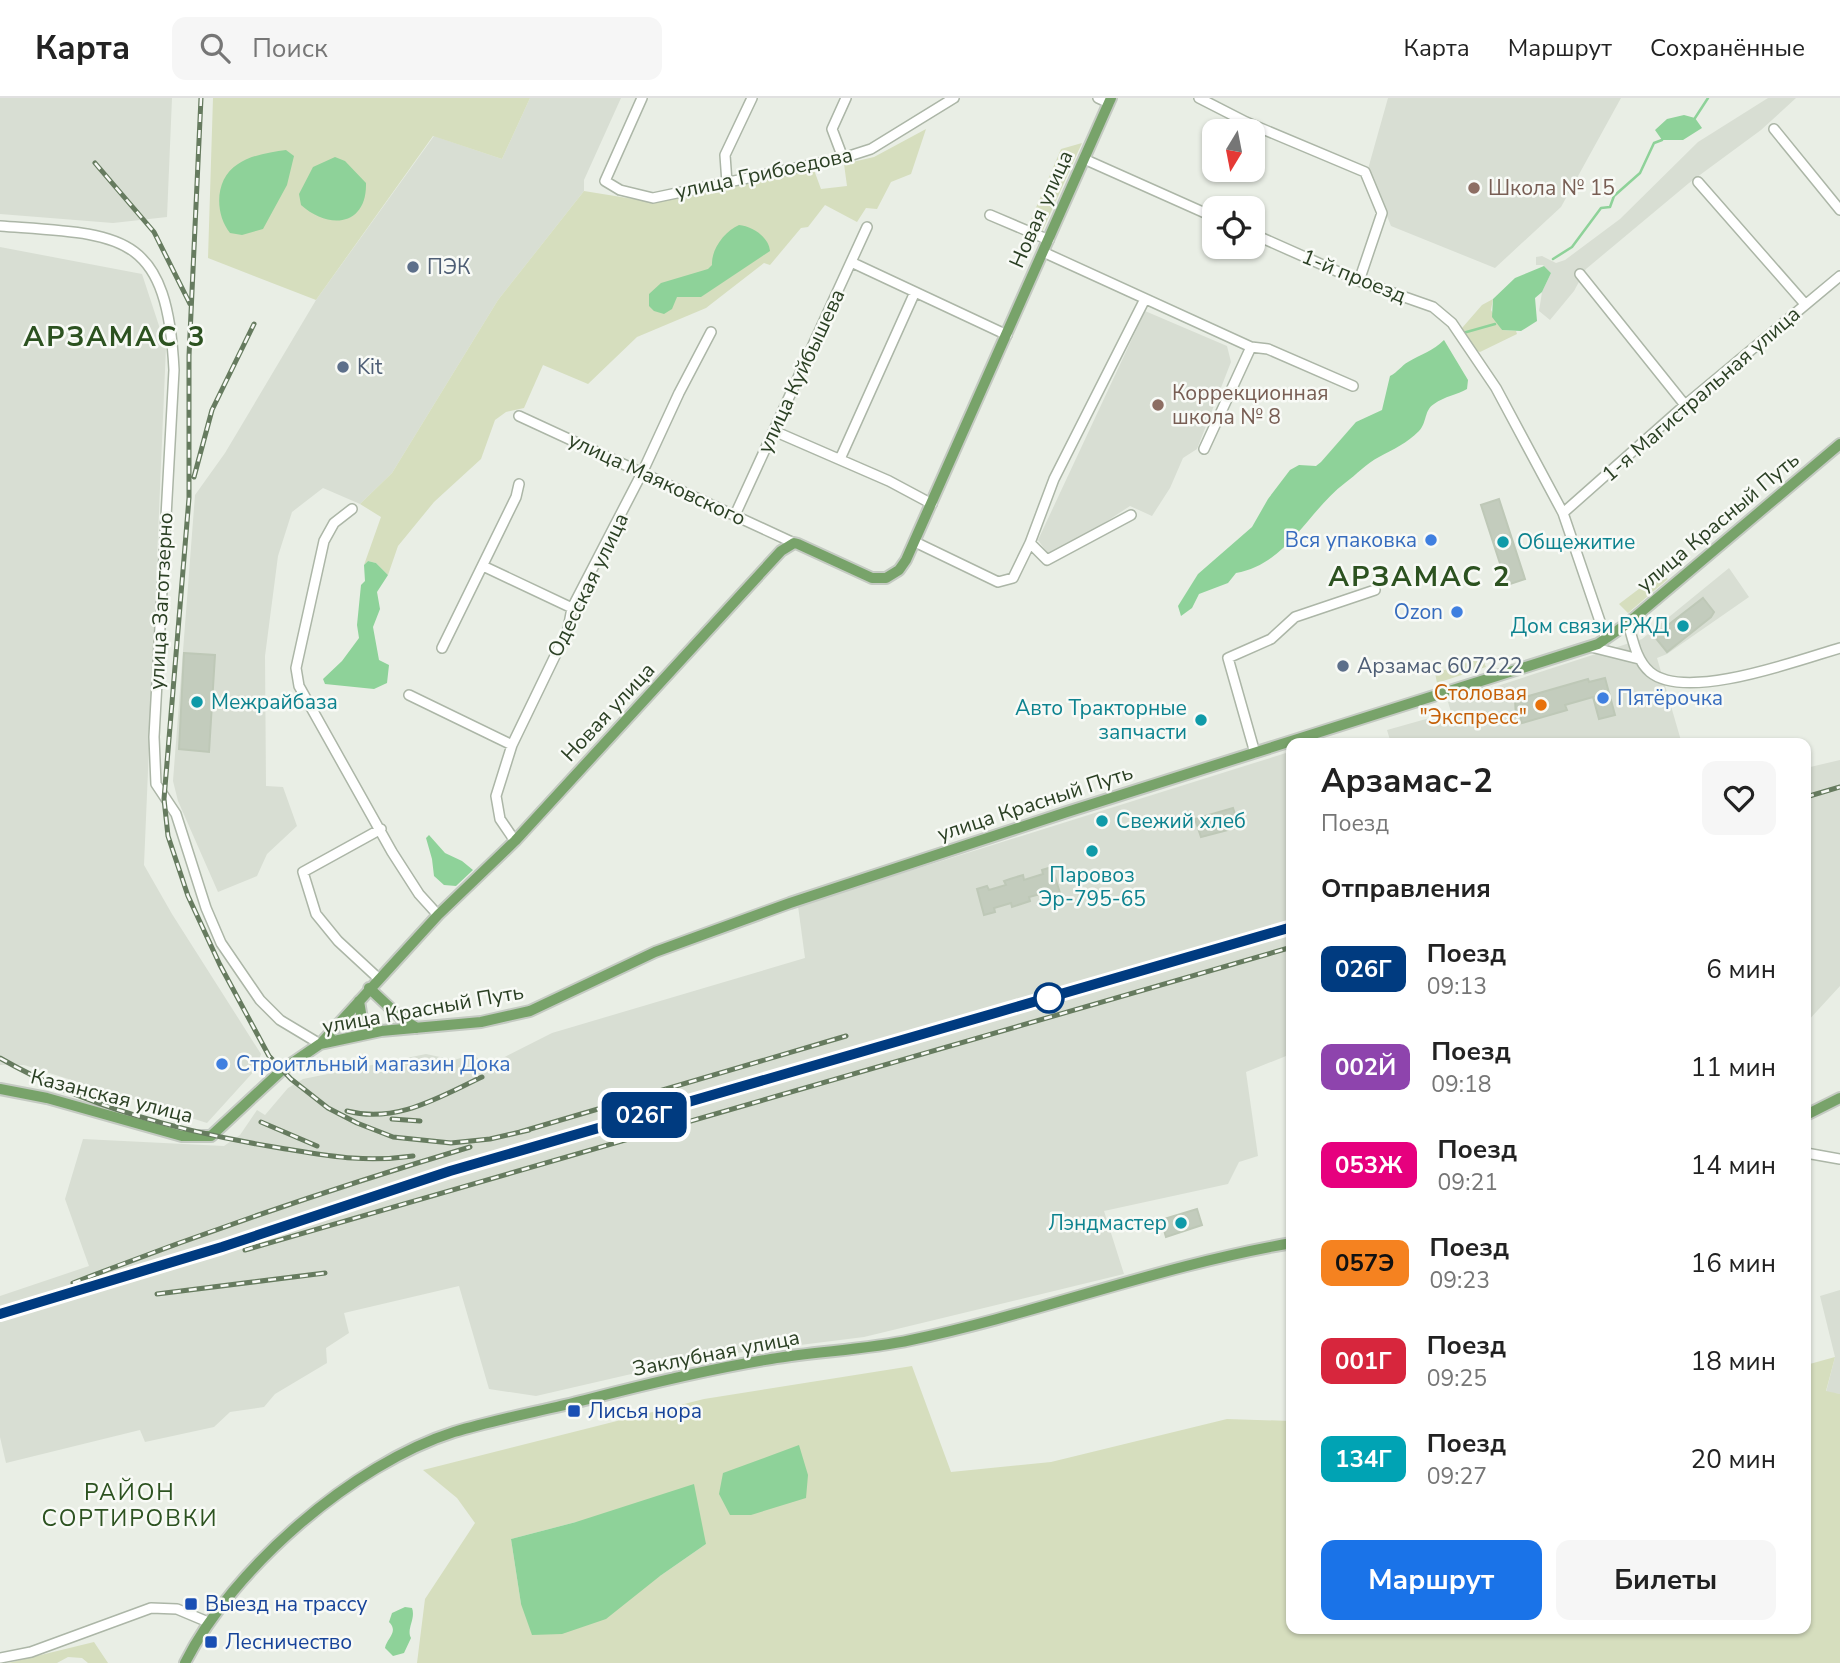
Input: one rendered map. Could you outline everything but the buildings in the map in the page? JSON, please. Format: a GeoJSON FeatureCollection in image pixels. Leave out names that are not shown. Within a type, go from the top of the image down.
{"type":"FeatureCollection","features":[{"type":"Feature","properties":{"kind":"main road","name":"Новая улица"},"geometry":{"type":"LineString","coordinates":[[320,1044],[438,915],[514,841],[781,551],[793,543],[810,548],[856,573],[886,578],[899,569],[932,505],[1049,240],[1106,100]]}},
{"type":"Feature","properties":{"kind":"main road","name":"улица Красный Путь"},"geometry":{"type":"LineString","coordinates":[[1303,738],[1591,647],[1606,639],[1840,444]]}},
{"type":"Feature","properties":{"kind":"main road","name":"улица Красный Путь"},"geometry":{"type":"LineString","coordinates":[[213,1134],[282,1070],[320,1044],[382,1031],[481,1022],[530,1011],[655,952],[710,932],[999,834],[1286,743]]}},
{"type":"Feature","properties":{"kind":"main road"},"geometry":{"type":"LineString","coordinates":[[369,988],[402,1019],[417,1028]]}},
{"type":"Feature","properties":{"kind":"main road"},"geometry":{"type":"LineString","coordinates":[[359,1001],[362,1019],[382,1031]]}},
{"type":"Feature","properties":{"kind":"main road","name":"Казанская улица"},"geometry":{"type":"LineString","coordinates":[[0,1089],[47,1098],[182,1136],[205,1138],[213,1134]]}},
{"type":"Feature","properties":{"kind":"main road"},"geometry":{"type":"LineString","coordinates":[[1811,1112],[1840,1098]]}},
{"type":"Feature","properties":{"kind":"main road","name":"Заклубная улица"},"geometry":{"type":"LineString","coordinates":[[185,1663],[208,1622],[245,1575],[353,1483],[399,1456],[453,1433],[679,1376],[774,1358],[909,1341],[1208,1260],[1286,1244]]}},
{"type":"Feature","properties":{"kind":"street","name":"улица Грибоедова"},"geometry":{"type":"LineString","coordinates":[[642,98],[605,181],[620,190],[653,198],[843,158],[871,149],[954,98]]}},
{"type":"Feature","properties":{"kind":"street"},"geometry":{"type":"LineString","coordinates":[[727,183],[725,155],[752,98]]}},
{"type":"Feature","properties":{"kind":"street"},"geometry":{"type":"LineString","coordinates":[[843,158],[832,129],[846,98]]}},
{"type":"Feature","properties":{"kind":"street"},"geometry":{"type":"LineString","coordinates":[[1199,98],[1246,122],[1365,172],[1382,214],[1359,281]]}},
{"type":"Feature","properties":{"kind":"street"},"geometry":{"type":"LineString","coordinates":[[1774,129],[1840,210]]}},
{"type":"Feature","properties":{"kind":"street"},"geometry":{"type":"LineString","coordinates":[[1084,159],[1202,212]]}},
{"type":"Feature","properties":{"kind":"street"},"geometry":{"type":"LineString","coordinates":[[1698,182],[1805,304]]}},
{"type":"Feature","properties":{"kind":"street"},"geometry":{"type":"LineString","coordinates":[[990,215],[1049,240]]}},
{"type":"Feature","properties":{"kind":"street","name":"улица Заготзерно"},"geometry":{"type":"LineString","coordinates":[[0,226],[91,233],[118,240],[141,256],[153,271],[162,291],[170,326],[174,370],[154,737],[156,784],[176,814],[206,908],[228,954],[266,1007],[280,1020],[320,1044]]}},
{"type":"Feature","properties":{"kind":"street","name":"улица Куйбышева"},"geometry":{"type":"LineString","coordinates":[[735,515],[867,227]]}},
{"type":"Feature","properties":{"kind":"street","name":"1-й проезд"},"geometry":{"type":"LineString","coordinates":[[1265,239],[1359,281],[1433,307],[1452,323],[1496,388],[1563,513]]}},
{"type":"Feature","properties":{"kind":"street"},"geometry":{"type":"LineString","coordinates":[[1043,252],[1251,347],[1268,349],[1353,386]]}},
{"type":"Feature","properties":{"kind":"street"},"geometry":{"type":"LineString","coordinates":[[851,262],[1007,335]]}},
{"type":"Feature","properties":{"kind":"street"},"geometry":{"type":"LineString","coordinates":[[1580,274],[1685,405]]}},
{"type":"Feature","properties":{"kind":"street","name":"1-я Магистральная улица"},"geometry":{"type":"LineString","coordinates":[[1563,513],[1685,405],[1840,276]]}},
{"type":"Feature","properties":{"kind":"street"},"geometry":{"type":"LineString","coordinates":[[839,459],[915,292]]}},
{"type":"Feature","properties":{"kind":"street"},"geometry":{"type":"LineString","coordinates":[[915,542],[998,582],[1013,578],[1030,543],[1054,479],[1145,299]]}},
{"type":"Feature","properties":{"kind":"street","name":"Одесская улица"},"geometry":{"type":"LineString","coordinates":[[514,841],[500,819],[496,796],[512,745],[568,629],[572,608],[711,332]]}},
{"type":"Feature","properties":{"kind":"street"},"geometry":{"type":"LineString","coordinates":[[1204,449],[1251,347]]}},
{"type":"Feature","properties":{"kind":"street","name":"улица Маяковского"},"geometry":{"type":"LineString","coordinates":[[519,415],[793,543]]}},
{"type":"Feature","properties":{"kind":"street"},"geometry":{"type":"LineString","coordinates":[[774,430],[932,505]]}},
{"type":"Feature","properties":{"kind":"street"},"geometry":{"type":"LineString","coordinates":[[442,649],[519,484]]}},
{"type":"Feature","properties":{"kind":"street"},"geometry":{"type":"LineString","coordinates":[[352,509],[334,523],[324,541],[296,668],[299,686],[313,716],[392,852],[419,894],[438,915]]}},
{"type":"Feature","properties":{"kind":"street"},"geometry":{"type":"LineString","coordinates":[[1563,513],[1606,639]]}},
{"type":"Feature","properties":{"kind":"street"},"geometry":{"type":"LineString","coordinates":[[1030,543],[1047,560],[1131,515]]}},
{"type":"Feature","properties":{"kind":"street"},"geometry":{"type":"LineString","coordinates":[[483,566],[572,608]]}},
{"type":"Feature","properties":{"kind":"street"},"geometry":{"type":"LineString","coordinates":[[1255,753],[1228,658],[1270,639],[1295,617],[1375,590]]}},
{"type":"Feature","properties":{"kind":"street"},"geometry":{"type":"LineString","coordinates":[[1628,623],[1639,659],[1652,674],[1680,682],[1738,678],[1840,648]]}},
{"type":"Feature","properties":{"kind":"street"},"geometry":{"type":"LineString","coordinates":[[1591,647],[1639,659]]}},
{"type":"Feature","properties":{"kind":"street"},"geometry":{"type":"LineString","coordinates":[[409,695],[512,745]]}},
{"type":"Feature","properties":{"kind":"street"},"geometry":{"type":"LineString","coordinates":[[378,978],[338,940],[316,914],[303,872],[381,829]]}},
{"type":"Feature","properties":{"kind":"street"},"geometry":{"type":"LineString","coordinates":[[1811,1154],[1840,1159]]}},
{"type":"Feature","properties":{"kind":"street"},"geometry":{"type":"LineString","coordinates":[[0,1658],[31,1652],[151,1608],[177,1609],[208,1622]]}},
{"type":"Feature","properties":{"kind":"shaded area"},"geometry":{"type":"Polygon","coordinates":[[[0,98],[172,98],[167,217],[113,223],[0,214],[0,98]]]}},
{"type":"Feature","properties":{"kind":"shaded area"},"geometry":{"type":"Polygon","coordinates":[[[213,98],[530,98],[502,159],[433,136],[316,300],[208,258],[213,98]]]}},
{"type":"Feature","properties":{"kind":"shaded area"},"geometry":{"type":"Polygon","coordinates":[[[530,98],[621,98],[584,180],[584,191],[498,300],[392,473],[360,504],[323,488],[292,512],[278,556],[265,656],[266,786],[283,787],[297,826],[267,854],[257,876],[218,892],[178,801],[173,781],[195,495],[225,453],[316,300],[434,136],[502,159],[530,98]]]}},
{"type":"Feature","properties":{"kind":"shaded area","name":"Школа № 15"},"geometry":{"type":"Polygon","coordinates":[[[1388,98],[1621,98],[1561,207],[1495,268],[1391,226],[1368,169],[1388,98]]]}},
{"type":"Feature","properties":{"kind":"shaded area"},"geometry":{"type":"Polygon","coordinates":[[[1768,98],[1796,98],[1761,130],[1689,183],[1586,269],[1574,291],[1550,320],[1539,311],[1542,292],[1551,273],[1543,265],[1536,265],[1536,257],[1542,256],[1556,263],[1565,260],[1620,219],[1698,142],[1768,98]]]}},
{"type":"Feature","properties":{"kind":"shaded area"},"geometry":{"type":"Polygon","coordinates":[[[1684,115],[1695,118],[1702,128],[1683,140],[1662,140],[1655,130],[1667,119],[1684,115]]]}},
{"type":"Feature","properties":{"kind":"shaded area"},"geometry":{"type":"Polygon","coordinates":[[[926,129],[911,174],[891,182],[877,209],[866,208],[857,222],[825,205],[808,227],[801,228],[770,265],[764,263],[706,308],[637,337],[588,384],[543,365],[524,408],[506,412],[495,420],[481,459],[434,502],[398,546],[388,575],[376,563],[368,561],[364,565],[381,517],[360,504],[392,473],[498,300],[584,191],[652,202],[814,170],[821,189],[847,186],[844,164],[874,157],[926,129]]]}},
{"type":"Feature","properties":{"kind":"shaded area"},"geometry":{"type":"Polygon","coordinates":[[[1082,143],[1042,232],[1033,230],[1029,224],[1061,149],[1082,143]]]}},
{"type":"Feature","properties":{"kind":"shaded area"},"geometry":{"type":"Polygon","coordinates":[[[286,150],[294,156],[287,185],[263,229],[242,235],[230,233],[221,216],[219,196],[230,170],[249,158],[286,150]]]}},
{"type":"Feature","properties":{"kind":"shaded area"},"geometry":{"type":"Polygon","coordinates":[[[335,157],[345,161],[366,183],[365,197],[360,208],[344,220],[323,218],[312,213],[301,205],[299,194],[313,167],[335,157]]]}},
{"type":"Feature","properties":{"kind":"shaded area"},"geometry":{"type":"Polygon","coordinates":[[[739,225],[759,233],[767,241],[770,251],[701,297],[677,297],[672,309],[664,314],[649,306],[649,294],[661,283],[708,269],[712,265],[720,241],[739,225]]]}},
{"type":"Feature","properties":{"kind":"shaded area"},"geometry":{"type":"Polygon","coordinates":[[[0,247],[142,274],[166,347],[144,865],[261,1054],[256,1069],[207,1123],[24,1065],[0,1065],[0,247]]]}},
{"type":"Feature","properties":{"kind":"shaded area"},"geometry":{"type":"Polygon","coordinates":[[[1544,266],[1551,273],[1542,292],[1535,298],[1537,321],[1521,331],[1502,330],[1492,317],[1493,299],[1515,278],[1544,266]]]}},
{"type":"Feature","properties":{"kind":"shaded area"},"geometry":{"type":"Polygon","coordinates":[[[1493,299],[1491,310],[1502,330],[1516,331],[1517,334],[1480,352],[1468,343],[1462,328],[1482,305],[1493,299]]]}},
{"type":"Feature","properties":{"kind":"shaded area","name":"Коррекционная школа № 8"},"geometry":{"type":"Polygon","coordinates":[[[1145,311],[1227,346],[1231,362],[1197,449],[1183,458],[1170,488],[1152,516],[1130,506],[1051,558],[1038,540],[1145,311]]]}},
{"type":"Feature","properties":{"kind":"shaded area"},"geometry":{"type":"Polygon","coordinates":[[[1444,340],[1468,380],[1467,389],[1442,399],[1431,407],[1419,431],[1370,462],[1331,495],[1283,548],[1254,568],[1236,573],[1228,583],[1199,594],[1192,608],[1181,616],[1178,606],[1198,574],[1252,527],[1268,499],[1290,470],[1299,465],[1316,466],[1321,462],[1356,422],[1382,410],[1390,376],[1444,340]]]}},
{"type":"Feature","properties":{"kind":"shaded area"},"geometry":{"type":"Polygon","coordinates":[[[368,561],[376,563],[388,575],[377,592],[380,609],[373,627],[379,660],[389,665],[387,683],[374,689],[325,684],[323,679],[342,661],[359,638],[357,625],[361,585],[365,581],[364,565],[368,561]]]}},
{"type":"Feature","properties":{"kind":"shaded area"},"geometry":{"type":"Polygon","coordinates":[[[1729,568],[1749,597],[1667,654],[1657,658],[1680,738],[1389,738],[1387,730],[1451,712],[1448,702],[1642,639],[1729,568]]]}},
{"type":"Feature","properties":{"kind":"shaded area"},"geometry":{"type":"Polygon","coordinates":[[[1660,573],[1668,579],[1628,613],[1619,604],[1660,573]]]}},
{"type":"Feature","properties":{"kind":"shaded area"},"geometry":{"type":"Polygon","coordinates":[[[1482,658],[1486,667],[1437,683],[1435,673],[1482,658]]]}},
{"type":"Feature","properties":{"kind":"shaded area"},"geometry":{"type":"Polygon","coordinates":[[[1286,753],[1286,1056],[1246,1072],[1258,1156],[1239,1162],[1228,1184],[1104,1211],[1124,1274],[864,1337],[705,1357],[536,1396],[489,1389],[459,1286],[344,1313],[349,1333],[326,1348],[327,1363],[275,1394],[264,1407],[230,1412],[214,1427],[145,1442],[140,1430],[6,1463],[0,1437],[0,1296],[89,1266],[65,1199],[83,1139],[224,1146],[240,1135],[257,1110],[265,1115],[288,1088],[303,1079],[426,1054],[454,1060],[474,1054],[485,1067],[552,1033],[805,958],[798,906],[1286,753]]]}},
{"type":"Feature","properties":{"kind":"shaded area"},"geometry":{"type":"Polygon","coordinates":[[[1840,760],[1840,986],[1811,1018],[1811,767],[1840,760]]]}},
{"type":"Feature","properties":{"kind":"shaded area"},"geometry":{"type":"Polygon","coordinates":[[[429,835],[445,853],[473,870],[456,886],[444,885],[434,876],[426,838],[429,835]]]}},
{"type":"Feature","properties":{"kind":"shaded area"},"geometry":{"type":"Polygon","coordinates":[[[1840,1290],[1840,1394],[1826,1392],[1835,1357],[1820,1296],[1840,1290]]]}},
{"type":"Feature","properties":{"kind":"shaded area"},"geometry":{"type":"Polygon","coordinates":[[[1835,1357],[1826,1391],[1840,1394],[1840,1663],[417,1663],[425,1599],[475,1523],[457,1498],[423,1470],[704,1399],[912,1366],[951,1472],[1051,1462],[1227,1419],[1286,1421],[1286,1634],[1811,1634],[1811,1364],[1835,1357]],[[576,1522],[511,1539],[521,1604],[660,1576],[706,1544],[576,1522]]]}},
{"type":"Feature","properties":{"kind":"shaded area"},"geometry":{"type":"Polygon","coordinates":[[[799,1445],[808,1475],[806,1498],[751,1515],[730,1515],[719,1494],[723,1473],[799,1445]]]}},
{"type":"Feature","properties":{"kind":"shaded area"},"geometry":{"type":"Polygon","coordinates":[[[694,1484],[706,1544],[606,1619],[562,1634],[532,1635],[521,1604],[511,1539],[576,1522],[694,1484]]]}},
{"type":"Feature","properties":{"kind":"shaded area"},"geometry":{"type":"Polygon","coordinates":[[[405,1607],[412,1608],[413,1612],[411,1638],[404,1653],[393,1656],[385,1648],[393,1632],[389,1622],[392,1613],[405,1607]]]}},
{"type":"Feature","properties":{"kind":"shaded area"},"geometry":{"type":"Polygon","coordinates":[[[94,1642],[108,1663],[88,1663],[82,1658],[68,1657],[57,1663],[8,1663],[94,1642]]]}},
{"type":"Feature","properties":{"kind":"waterway"},"geometry":{"type":"LineString","coordinates":[[1695,118],[1708,98]]}},
{"type":"Feature","properties":{"kind":"waterway"},"geometry":{"type":"LineString","coordinates":[[1553,259],[1572,247],[1601,208],[1610,207],[1614,196],[1640,173],[1654,143],[1662,140]]}},
{"type":"Feature","properties":{"kind":"waterway"},"geometry":{"type":"LineString","coordinates":[[1463,333],[1495,324]]}},
{"type":"Feature","properties":{"kind":"railway"},"geometry":{"type":"LineString","coordinates":[[201,98],[189,356],[189,498],[164,799],[168,836],[188,896],[220,965],[269,1056],[291,1079],[328,1108],[393,1137],[451,1143],[490,1139],[529,1130]]}},
{"type":"Feature","properties":{"kind":"railway"},"geometry":{"type":"LineString","coordinates":[[95,163],[154,232],[190,304]]}},
{"type":"Feature","properties":{"kind":"railway"},"geometry":{"type":"LineString","coordinates":[[194,477],[212,410],[254,324]]}},
{"type":"Feature","properties":{"kind":"railway"},"geometry":{"type":"LineString","coordinates":[[1811,796],[1840,787]]}},
{"type":"Feature","properties":{"kind":"railway"},"geometry":{"type":"LineString","coordinates":[[0,1314],[222,1247],[450,1171],[1286,929]]}},
{"type":"Feature","properties":{"kind":"railway"},"geometry":{"type":"LineString","coordinates":[[245,1250],[1286,949]]}},
{"type":"Feature","properties":{"kind":"railway"},"geometry":{"type":"LineString","coordinates":[[520,1132],[846,1036]]}},
{"type":"Feature","properties":{"kind":"railway"},"geometry":{"type":"LineString","coordinates":[[0,1058],[100,1104],[207,1134],[346,1158],[413,1156]]}},
{"type":"Feature","properties":{"kind":"railway"},"geometry":{"type":"LineString","coordinates":[[347,1111],[365,1114],[400,1111],[433,1100],[482,1077]]}},
{"type":"Feature","properties":{"kind":"railway"},"geometry":{"type":"LineString","coordinates":[[392,1119],[420,1121]]}},
{"type":"Feature","properties":{"kind":"railway"},"geometry":{"type":"LineString","coordinates":[[261,1122],[317,1146]]}},
{"type":"Feature","properties":{"kind":"railway"},"geometry":{"type":"LineString","coordinates":[[73,1283],[270,1211],[470,1147]]}},
{"type":"Feature","properties":{"kind":"railway"},"geometry":{"type":"LineString","coordinates":[[157,1294],[325,1273]]}},
{"type":"Feature","properties":{"kind":"train","name":"026Г"},"geometry":{"type":"LineString","coordinates":[[0,1314],[156,1268],[450,1171],[1286,929]]}},
{"type":"Feature","properties":{"kind":"place","name":"Школа № 15"},"geometry":{"type":"Point","coordinates":[1474,188]}},
{"type":"Feature","properties":{"kind":"place","name":"ПЭК"},"geometry":{"type":"Point","coordinates":[413,267]}},
{"type":"Feature","properties":{"kind":"place","name":"Kit"},"geometry":{"type":"Point","coordinates":[343,367]}},
{"type":"Feature","properties":{"kind":"place","name":"Коррекционная школа № 8"},"geometry":{"type":"Point","coordinates":[1158,405]}},
{"type":"Feature","properties":{"kind":"place","name":"Вся упаковка"},"geometry":{"type":"Point","coordinates":[1431,540]}},
{"type":"Feature","properties":{"kind":"place","name":"Общежитие"},"geometry":{"type":"Point","coordinates":[1503,542]}},
{"type":"Feature","properties":{"kind":"place","name":"Ozon"},"geometry":{"type":"Point","coordinates":[1457,612]}},
{"type":"Feature","properties":{"kind":"place","name":"Дом связи РЖД"},"geometry":{"type":"Point","coordinates":[1683,626]}},
{"type":"Feature","properties":{"kind":"place","name":"Арзамас 607222"},"geometry":{"type":"Point","coordinates":[1343,666]}},
{"type":"Feature","properties":{"kind":"place","name":"Пятёрочка"},"geometry":{"type":"Point","coordinates":[1603,698]}},
{"type":"Feature","properties":{"kind":"place","name":"Межрайбаза"},"geometry":{"type":"Point","coordinates":[197,702]}},
{"type":"Feature","properties":{"kind":"place","name":"Столовая \"Экспресс\""},"geometry":{"type":"Point","coordinates":[1541,705]}},
{"type":"Feature","properties":{"kind":"place","name":"Авто Тракторные запчасти"},"geometry":{"type":"Point","coordinates":[1201,720]}},
{"type":"Feature","properties":{"kind":"place","name":"Свежий хлеб"},"geometry":{"type":"Point","coordinates":[1102,821]}},
{"type":"Feature","properties":{"kind":"place","name":"Паровоз Эр-795-65"},"geometry":{"type":"Point","coordinates":[1092,851]}},
{"type":"Feature","properties":{"kind":"place","name":"Строитльный магазин Дока"},"geometry":{"type":"Point","coordinates":[222,1064]}},
{"type":"Feature","properties":{"kind":"place","name":"Лэндмастер"},"geometry":{"type":"Point","coordinates":[1181,1223]}},
{"type":"Feature","properties":{"kind":"place","name":"Лисья нора"},"geometry":{"type":"Point","coordinates":[574,1411]}},
{"type":"Feature","properties":{"kind":"place","name":"Выезд на трассу"},"geometry":{"type":"Point","coordinates":[191,1604]}},
{"type":"Feature","properties":{"kind":"place","name":"Лесничество"},"geometry":{"type":"Point","coordinates":[211,1642]}},
{"type":"Feature","properties":{"kind":"district","name":"АРЗАМАС 3"},"geometry":{"type":"Point","coordinates":[115,336]}},
{"type":"Feature","properties":{"kind":"district","name":"АРЗАМАС 2"},"geometry":{"type":"Point","coordinates":[1420,576]}},
{"type":"Feature","properties":{"kind":"district","name":"РАЙОН СОРТИРОВКИ"},"geometry":{"type":"Point","coordinates":[130,1505]}}]}
